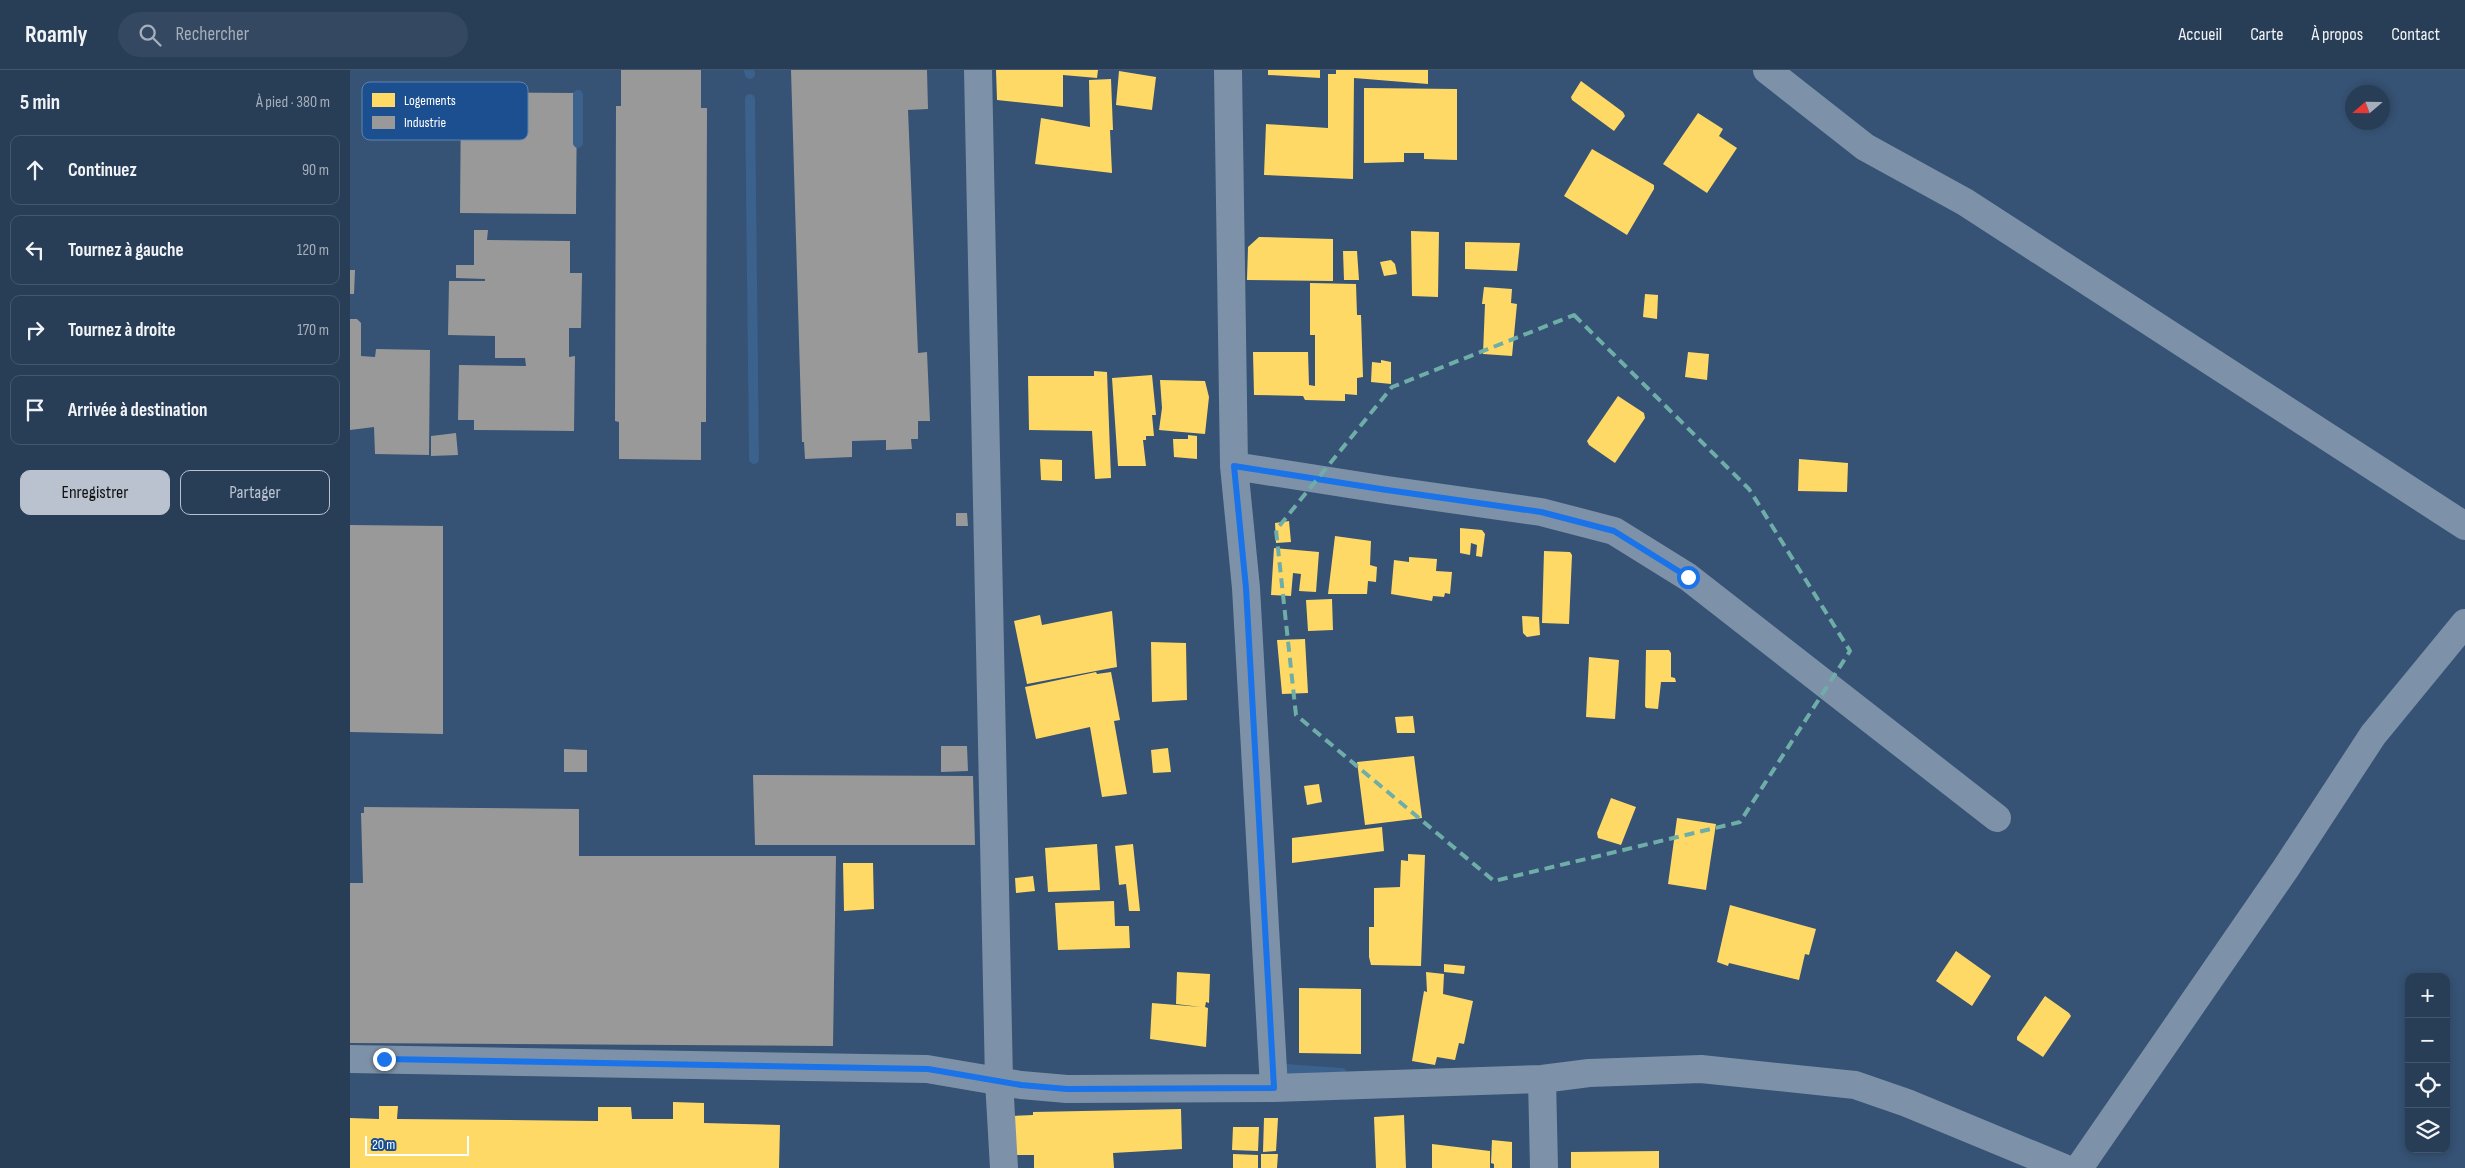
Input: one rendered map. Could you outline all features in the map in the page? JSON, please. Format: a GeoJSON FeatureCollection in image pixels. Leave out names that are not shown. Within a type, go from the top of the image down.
{"type":"FeatureCollection","features":[{"type":"Feature","properties":{"kind":"street"},"geometry":{"type":"LineString","coordinates":[[978,70],[999,1081],[1004,1168]]}},
{"type":"Feature","properties":{"kind":"street"},"geometry":{"type":"LineString","coordinates":[[1228,70],[1234,466],[1246,588],[1274,1088]]}},
{"type":"Feature","properties":{"kind":"street"},"geometry":{"type":"LineString","coordinates":[[1768,70],[1864,147],[1965,202],[2465,526]]}},
{"type":"Feature","properties":{"kind":"street"},"geometry":{"type":"LineString","coordinates":[[1234,466],[1541,512],[1614,531],[1688,577],[1997,818]]}},
{"type":"Feature","properties":{"kind":"street"},"geometry":{"type":"LineString","coordinates":[[2079,1168],[2286,868],[2373,735],[2465,623]]}},
{"type":"Feature","properties":{"kind":"street"},"geometry":{"type":"LineString","coordinates":[[350,1058],[928,1069],[1021,1085],[1067,1089],[1274,1088],[1542,1080],[1589,1074],[1701,1069],[1855,1085],[1907,1102],[2064,1168]]}},
{"type":"Feature","properties":{"kind":"street"},"geometry":{"type":"LineString","coordinates":[[1542,1080],[1544,1168]]}},
{"type":"Feature","properties":{"kind":"highlighted area"},"geometry":{"type":"Polygon","coordinates":[[[1574,315],[1749,489],[1850,651],[1740,822],[1494,881],[1296,715],[1276,530],[1392,387],[1574,315]]]}},
{"type":"Feature","properties":{"kind":"building: Logements"},"geometry":{"type":"Polygon","coordinates":[[[996,70],[1098,70],[1097,78],[1063,75],[1063,107],[997,100],[996,70]]]}},
{"type":"Feature","properties":{"kind":"building: Logements"},"geometry":{"type":"Polygon","coordinates":[[[1268,70],[1320,70],[1320,78],[1268,75],[1268,70]]]}},
{"type":"Feature","properties":{"kind":"building: Logements"},"geometry":{"type":"Polygon","coordinates":[[[1336,70],[1428,70],[1428,84],[1354,78],[1353,179],[1264,175],[1266,124],[1328,128],[1328,74],[1336,74],[1336,70]]]}},
{"type":"Feature","properties":{"kind":"building: Logements"},"geometry":{"type":"Polygon","coordinates":[[[1119,71],[1156,77],[1152,110],[1116,105],[1119,71]]]}},
{"type":"Feature","properties":{"kind":"building: Logements"},"geometry":{"type":"Polygon","coordinates":[[[1111,79],[1113,130],[1110,130],[1112,173],[1035,164],[1041,118],[1090,127],[1089,80],[1111,79]]]}},
{"type":"Feature","properties":{"kind":"building: Logements"},"geometry":{"type":"Polygon","coordinates":[[[1581,81],[1623,112],[1625,116],[1614,131],[1572,100],[1571,97],[1581,81]]]}},
{"type":"Feature","properties":{"kind":"building: Logements"},"geometry":{"type":"Polygon","coordinates":[[[1364,88],[1457,89],[1457,160],[1424,159],[1424,153],[1404,153],[1404,162],[1364,163],[1364,88]]]}},
{"type":"Feature","properties":{"kind":"building: Logements"},"geometry":{"type":"Polygon","coordinates":[[[1698,113],[1723,129],[1719,136],[1737,148],[1707,193],[1663,164],[1698,113]]]}},
{"type":"Feature","properties":{"kind":"building: Logements"},"geometry":{"type":"Polygon","coordinates":[[[1592,149],[1654,185],[1654,189],[1627,235],[1564,196],[1592,149]]]}},
{"type":"Feature","properties":{"kind":"building: Logements"},"geometry":{"type":"Polygon","coordinates":[[[1411,231],[1439,232],[1438,297],[1412,296],[1411,231]]]}},
{"type":"Feature","properties":{"kind":"building: Logements"},"geometry":{"type":"Polygon","coordinates":[[[1259,237],[1333,239],[1333,281],[1247,280],[1248,247],[1259,237]]]}},
{"type":"Feature","properties":{"kind":"building: Logements"},"geometry":{"type":"Polygon","coordinates":[[[1465,242],[1520,243],[1517,271],[1465,269],[1465,242]]]}},
{"type":"Feature","properties":{"kind":"building: Logements"},"geometry":{"type":"Polygon","coordinates":[[[1343,251],[1357,251],[1359,280],[1344,280],[1343,251]]]}},
{"type":"Feature","properties":{"kind":"building: Logements"},"geometry":{"type":"Polygon","coordinates":[[[1391,260],[1395,264],[1397,274],[1384,276],[1380,262],[1391,260]]]}},
{"type":"Feature","properties":{"kind":"building: Logements"},"geometry":{"type":"Polygon","coordinates":[[[1310,283],[1356,284],[1357,315],[1361,315],[1363,377],[1357,378],[1357,395],[1345,394],[1345,401],[1305,400],[1303,396],[1254,395],[1253,352],[1308,352],[1309,385],[1315,386],[1315,335],[1310,335],[1310,283]]]}},
{"type":"Feature","properties":{"kind":"building: Logements"},"geometry":{"type":"Polygon","coordinates":[[[1484,287],[1512,289],[1511,303],[1517,304],[1512,356],[1483,354],[1485,304],[1482,304],[1484,287]]]}},
{"type":"Feature","properties":{"kind":"building: Logements"},"geometry":{"type":"Polygon","coordinates":[[[1645,294],[1658,295],[1657,319],[1643,317],[1645,294]]]}},
{"type":"Feature","properties":{"kind":"building: Logements"},"geometry":{"type":"Polygon","coordinates":[[[1688,352],[1709,354],[1707,380],[1685,377],[1688,352]]]}},
{"type":"Feature","properties":{"kind":"building: Logements"},"geometry":{"type":"Polygon","coordinates":[[[1381,360],[1391,362],[1391,384],[1371,382],[1372,362],[1381,363],[1381,360]]]}},
{"type":"Feature","properties":{"kind":"building: Logements"},"geometry":{"type":"Polygon","coordinates":[[[1094,371],[1107,372],[1111,478],[1095,479],[1092,431],[1029,430],[1028,376],[1094,376],[1094,371]]]}},
{"type":"Feature","properties":{"kind":"building: Logements"},"geometry":{"type":"Polygon","coordinates":[[[1152,375],[1156,415],[1152,415],[1154,436],[1146,436],[1146,440],[1143,440],[1146,466],[1118,466],[1112,378],[1152,375]]]}},
{"type":"Feature","properties":{"kind":"building: Logements"},"geometry":{"type":"Polygon","coordinates":[[[1160,380],[1205,381],[1209,397],[1205,434],[1159,430],[1162,408],[1160,380]]]}},
{"type":"Feature","properties":{"kind":"building: Logements"},"geometry":{"type":"Polygon","coordinates":[[[1618,396],[1644,413],[1645,418],[1615,463],[1589,445],[1587,441],[1618,396]]]}},
{"type":"Feature","properties":{"kind":"building: Logements"},"geometry":{"type":"Polygon","coordinates":[[[1188,435],[1197,436],[1197,459],[1174,457],[1173,439],[1188,439],[1188,435]]]}},
{"type":"Feature","properties":{"kind":"building: Logements"},"geometry":{"type":"Polygon","coordinates":[[[1040,459],[1062,460],[1062,481],[1041,480],[1040,459]]]}},
{"type":"Feature","properties":{"kind":"building: Logements"},"geometry":{"type":"Polygon","coordinates":[[[1799,459],[1848,463],[1847,492],[1798,491],[1799,459]]]}},
{"type":"Feature","properties":{"kind":"building: Logements"},"geometry":{"type":"Polygon","coordinates":[[[1289,521],[1291,542],[1276,543],[1275,523],[1289,521]]]}},
{"type":"Feature","properties":{"kind":"building: Logements"},"geometry":{"type":"Polygon","coordinates":[[[1460,528],[1482,530],[1485,534],[1482,557],[1476,556],[1477,545],[1471,543],[1470,555],[1460,553],[1460,528]]]}},
{"type":"Feature","properties":{"kind":"building: Logements"},"geometry":{"type":"Polygon","coordinates":[[[1335,536],[1371,541],[1370,565],[1377,567],[1376,582],[1368,581],[1367,594],[1328,594],[1335,536]]]}},
{"type":"Feature","properties":{"kind":"building: Logements"},"geometry":{"type":"Polygon","coordinates":[[[1274,548],[1319,552],[1316,592],[1299,591],[1301,574],[1293,573],[1291,596],[1271,595],[1274,548]]]}},
{"type":"Feature","properties":{"kind":"building: Logements"},"geometry":{"type":"Polygon","coordinates":[[[1544,551],[1570,552],[1572,555],[1569,624],[1542,623],[1544,551]]]}},
{"type":"Feature","properties":{"kind":"building: Logements"},"geometry":{"type":"Polygon","coordinates":[[[1409,557],[1437,559],[1436,571],[1452,572],[1450,594],[1445,593],[1444,597],[1433,596],[1432,601],[1391,594],[1394,560],[1409,562],[1409,557]]]}},
{"type":"Feature","properties":{"kind":"building: Logements"},"geometry":{"type":"Polygon","coordinates":[[[1332,599],[1333,630],[1308,631],[1306,600],[1332,599]]]}},
{"type":"Feature","properties":{"kind":"building: Logements"},"geometry":{"type":"Polygon","coordinates":[[[1112,611],[1117,667],[1027,684],[1014,621],[1040,615],[1042,625],[1112,611]]]}},
{"type":"Feature","properties":{"kind":"building: Logements"},"geometry":{"type":"Polygon","coordinates":[[[1522,616],[1539,617],[1540,635],[1527,637],[1523,633],[1522,616]]]}},
{"type":"Feature","properties":{"kind":"building: Logements"},"geometry":{"type":"Polygon","coordinates":[[[1305,639],[1308,693],[1282,694],[1277,640],[1305,639]]]}},
{"type":"Feature","properties":{"kind":"building: Logements"},"geometry":{"type":"Polygon","coordinates":[[[1151,642],[1186,643],[1187,700],[1152,702],[1151,642]]]}},
{"type":"Feature","properties":{"kind":"building: Logements"},"geometry":{"type":"Polygon","coordinates":[[[1646,650],[1669,650],[1671,653],[1671,677],[1675,678],[1676,682],[1661,682],[1658,709],[1646,708],[1645,706],[1646,650]]]}},
{"type":"Feature","properties":{"kind":"building: Logements"},"geometry":{"type":"Polygon","coordinates":[[[1589,657],[1619,660],[1615,719],[1586,717],[1589,657]]]}},
{"type":"Feature","properties":{"kind":"building: Logements"},"geometry":{"type":"Polygon","coordinates":[[[1096,672],[1097,674],[1111,672],[1120,720],[1114,721],[1127,794],[1102,797],[1090,727],[1036,739],[1025,687],[1096,672]]]}},
{"type":"Feature","properties":{"kind":"building: Logements"},"geometry":{"type":"Polygon","coordinates":[[[1413,716],[1415,733],[1397,733],[1395,717],[1413,716]]]}},
{"type":"Feature","properties":{"kind":"building: Logements"},"geometry":{"type":"Polygon","coordinates":[[[1168,748],[1171,772],[1153,773],[1151,750],[1168,748]]]}},
{"type":"Feature","properties":{"kind":"building: Logements"},"geometry":{"type":"Polygon","coordinates":[[[1414,756],[1422,818],[1365,825],[1357,762],[1414,756]]]}},
{"type":"Feature","properties":{"kind":"building: Logements"},"geometry":{"type":"Polygon","coordinates":[[[1319,784],[1322,802],[1307,805],[1304,786],[1319,784]]]}},
{"type":"Feature","properties":{"kind":"building: Logements"},"geometry":{"type":"Polygon","coordinates":[[[1611,798],[1636,807],[1621,845],[1598,838],[1597,833],[1611,798]]]}},
{"type":"Feature","properties":{"kind":"building: Logements"},"geometry":{"type":"Polygon","coordinates":[[[1677,818],[1716,824],[1706,890],[1668,884],[1677,818]]]}},
{"type":"Feature","properties":{"kind":"building: Logements"},"geometry":{"type":"Polygon","coordinates":[[[1382,827],[1384,851],[1292,863],[1292,838],[1382,827]]]}},
{"type":"Feature","properties":{"kind":"building: Logements"},"geometry":{"type":"Polygon","coordinates":[[[1097,844],[1100,890],[1048,892],[1045,848],[1097,844]]]}},
{"type":"Feature","properties":{"kind":"building: Logements"},"geometry":{"type":"Polygon","coordinates":[[[1133,844],[1140,911],[1129,911],[1126,884],[1119,885],[1115,846],[1133,844]]]}},
{"type":"Feature","properties":{"kind":"building: Logements"},"geometry":{"type":"Polygon","coordinates":[[[1408,854],[1425,855],[1421,966],[1371,965],[1369,957],[1369,927],[1374,927],[1374,888],[1400,887],[1401,860],[1408,861],[1408,854]]]}},
{"type":"Feature","properties":{"kind":"building: Logements"},"geometry":{"type":"Polygon","coordinates":[[[843,863],[873,863],[874,909],[844,911],[843,863]]]}},
{"type":"Feature","properties":{"kind":"building: Logements"},"geometry":{"type":"Polygon","coordinates":[[[1033,876],[1035,891],[1016,893],[1015,878],[1033,876]]]}},
{"type":"Feature","properties":{"kind":"building: Logements"},"geometry":{"type":"Polygon","coordinates":[[[1114,901],[1115,926],[1129,926],[1130,948],[1058,950],[1055,903],[1114,901]]]}},
{"type":"Feature","properties":{"kind":"building: Logements"},"geometry":{"type":"Polygon","coordinates":[[[1730,905],[1816,929],[1809,955],[1805,954],[1799,980],[1729,963],[1728,966],[1717,962],[1730,905]]]}},
{"type":"Feature","properties":{"kind":"building: Logements"},"geometry":{"type":"Polygon","coordinates":[[[1956,951],[1991,976],[1972,1006],[1936,981],[1956,951]]]}},
{"type":"Feature","properties":{"kind":"building: Logements"},"geometry":{"type":"Polygon","coordinates":[[[1444,964],[1465,966],[1464,974],[1444,972],[1444,964]]]}},
{"type":"Feature","properties":{"kind":"building: Logements"},"geometry":{"type":"Polygon","coordinates":[[[1177,972],[1210,974],[1209,1003],[1206,1002],[1205,1007],[1208,1008],[1206,1047],[1150,1039],[1152,1003],[1201,1007],[1176,1004],[1177,972]]]}},
{"type":"Feature","properties":{"kind":"building: Logements"},"geometry":{"type":"Polygon","coordinates":[[[1426,972],[1444,974],[1443,994],[1473,1001],[1464,1044],[1459,1043],[1455,1060],[1437,1057],[1435,1065],[1412,1061],[1424,991],[1427,992],[1426,972]]]}},
{"type":"Feature","properties":{"kind":"building: Logements"},"geometry":{"type":"Polygon","coordinates":[[[1299,988],[1361,989],[1361,1054],[1299,1053],[1299,988]]]}},
{"type":"Feature","properties":{"kind":"building: Logements"},"geometry":{"type":"Polygon","coordinates":[[[2045,996],[2071,1016],[2043,1057],[2017,1040],[2017,1037],[2045,996]]]}},
{"type":"Feature","properties":{"kind":"building: Logements"},"geometry":{"type":"Polygon","coordinates":[[[673,1102],[704,1103],[704,1123],[780,1125],[779,1168],[350,1168],[350,1118],[379,1119],[379,1106],[398,1106],[397,1119],[598,1121],[598,1107],[631,1107],[632,1119],[673,1119],[673,1102]]]}},
{"type":"Feature","properties":{"kind":"building: Logements"},"geometry":{"type":"Polygon","coordinates":[[[1181,1109],[1182,1149],[1113,1153],[1114,1168],[1034,1168],[1034,1155],[1014,1155],[1011,1116],[1033,1115],[1033,1112],[1181,1109]]]}},
{"type":"Feature","properties":{"kind":"building: Logements"},"geometry":{"type":"Polygon","coordinates":[[[1404,1115],[1406,1168],[1376,1168],[1374,1117],[1404,1115]]]}},
{"type":"Feature","properties":{"kind":"building: Logements"},"geometry":{"type":"Polygon","coordinates":[[[1264,1118],[1278,1118],[1276,1151],[1263,1152],[1264,1118]]]}},
{"type":"Feature","properties":{"kind":"building: Logements"},"geometry":{"type":"Polygon","coordinates":[[[1233,1127],[1259,1127],[1258,1151],[1232,1150],[1233,1127]]]}},
{"type":"Feature","properties":{"kind":"building: Logements"},"geometry":{"type":"Polygon","coordinates":[[[1492,1140],[1512,1142],[1512,1168],[1494,1168],[1494,1164],[1491,1163],[1492,1140]]]}},
{"type":"Feature","properties":{"kind":"building: Logements"},"geometry":{"type":"Polygon","coordinates":[[[1432,1144],[1490,1151],[1490,1168],[1432,1168],[1432,1144]]]}},
{"type":"Feature","properties":{"kind":"building: Logements"},"geometry":{"type":"Polygon","coordinates":[[[1659,1151],[1659,1168],[1571,1168],[1571,1152],[1659,1151]]]}},
{"type":"Feature","properties":{"kind":"building: Logements"},"geometry":{"type":"Polygon","coordinates":[[[1233,1154],[1258,1155],[1258,1168],[1233,1168],[1233,1154]]]}},
{"type":"Feature","properties":{"kind":"building: Logements"},"geometry":{"type":"Polygon","coordinates":[[[1261,1154],[1278,1154],[1277,1168],[1261,1168],[1261,1154]]]}},
{"type":"Feature","properties":{"kind":"building: Industrie"},"geometry":{"type":"Polygon","coordinates":[[[621,70],[701,70],[701,108],[707,108],[706,422],[701,422],[701,460],[619,459],[619,422],[615,421],[616,106],[621,106],[621,70]]]}},
{"type":"Feature","properties":{"kind":"building: Industrie"},"geometry":{"type":"Polygon","coordinates":[[[791,70],[927,70],[928,109],[908,110],[918,353],[927,352],[930,421],[918,421],[918,439],[911,439],[912,449],[886,450],[886,440],[852,441],[852,457],[805,459],[804,442],[802,442],[791,70]]]}},
{"type":"Feature","properties":{"kind":"building: Industrie"},"geometry":{"type":"Polygon","coordinates":[[[528,93],[577,93],[576,214],[460,213],[461,140],[528,140],[528,93]]]}},
{"type":"Feature","properties":{"kind":"building: Industrie"},"geometry":{"type":"Polygon","coordinates":[[[474,230],[488,230],[487,240],[570,241],[570,273],[582,273],[581,328],[569,328],[569,357],[575,356],[574,431],[474,430],[474,420],[458,420],[459,365],[526,366],[525,358],[495,358],[495,336],[448,335],[449,281],[485,281],[485,279],[456,278],[456,265],[474,265],[474,230]]]}},
{"type":"Feature","properties":{"kind":"building: Industrie"},"geometry":{"type":"Polygon","coordinates":[[[350,270],[355,270],[354,294],[350,294],[350,270]]]}},
{"type":"Feature","properties":{"kind":"building: Industrie"},"geometry":{"type":"Polygon","coordinates":[[[350,319],[357,319],[361,323],[361,356],[375,357],[376,349],[430,350],[429,455],[375,454],[374,427],[350,430],[350,319]]]}},
{"type":"Feature","properties":{"kind":"building: Industrie"},"geometry":{"type":"Polygon","coordinates":[[[456,433],[458,455],[431,456],[431,436],[456,433]]]}},
{"type":"Feature","properties":{"kind":"building: Industrie"},"geometry":{"type":"Polygon","coordinates":[[[956,513],[967,513],[968,526],[956,526],[956,513]]]}},
{"type":"Feature","properties":{"kind":"building: Industrie"},"geometry":{"type":"Polygon","coordinates":[[[350,525],[443,526],[443,734],[350,732],[350,525]]]}},
{"type":"Feature","properties":{"kind":"building: Industrie"},"geometry":{"type":"Polygon","coordinates":[[[941,746],[967,746],[968,771],[941,772],[941,746]]]}},
{"type":"Feature","properties":{"kind":"building: Industrie"},"geometry":{"type":"Polygon","coordinates":[[[564,749],[587,750],[587,772],[564,772],[564,749]]]}},
{"type":"Feature","properties":{"kind":"building: Industrie"},"geometry":{"type":"Polygon","coordinates":[[[753,775],[973,776],[975,845],[755,845],[753,775]]]}},
{"type":"Feature","properties":{"kind":"building: Industrie"},"geometry":{"type":"Polygon","coordinates":[[[364,807],[579,809],[579,856],[836,856],[833,1046],[350,1043],[350,883],[363,883],[361,813],[364,813],[364,807]]]}},
{"type":"Feature","properties":{"kind":"waterway"},"geometry":{"type":"LineString","coordinates":[[749,70],[750,74]]}},
{"type":"Feature","properties":{"kind":"waterway"},"geometry":{"type":"LineString","coordinates":[[578,95],[578,143]]}},
{"type":"Feature","properties":{"kind":"waterway"},"geometry":{"type":"LineString","coordinates":[[750,99],[754,459]]}},
{"type":"Feature","properties":{"kind":"waterway"},"geometry":{"type":"LineString","coordinates":[[1278,1070],[1342,1073]]}},
{"type":"Feature","properties":{"kind":"route"},"geometry":{"type":"LineString","coordinates":[[384,1059],[928,1069],[1021,1085],[1067,1089],[1274,1088],[1246,588],[1234,466],[1541,512],[1614,531],[1688,577]]}}]}
